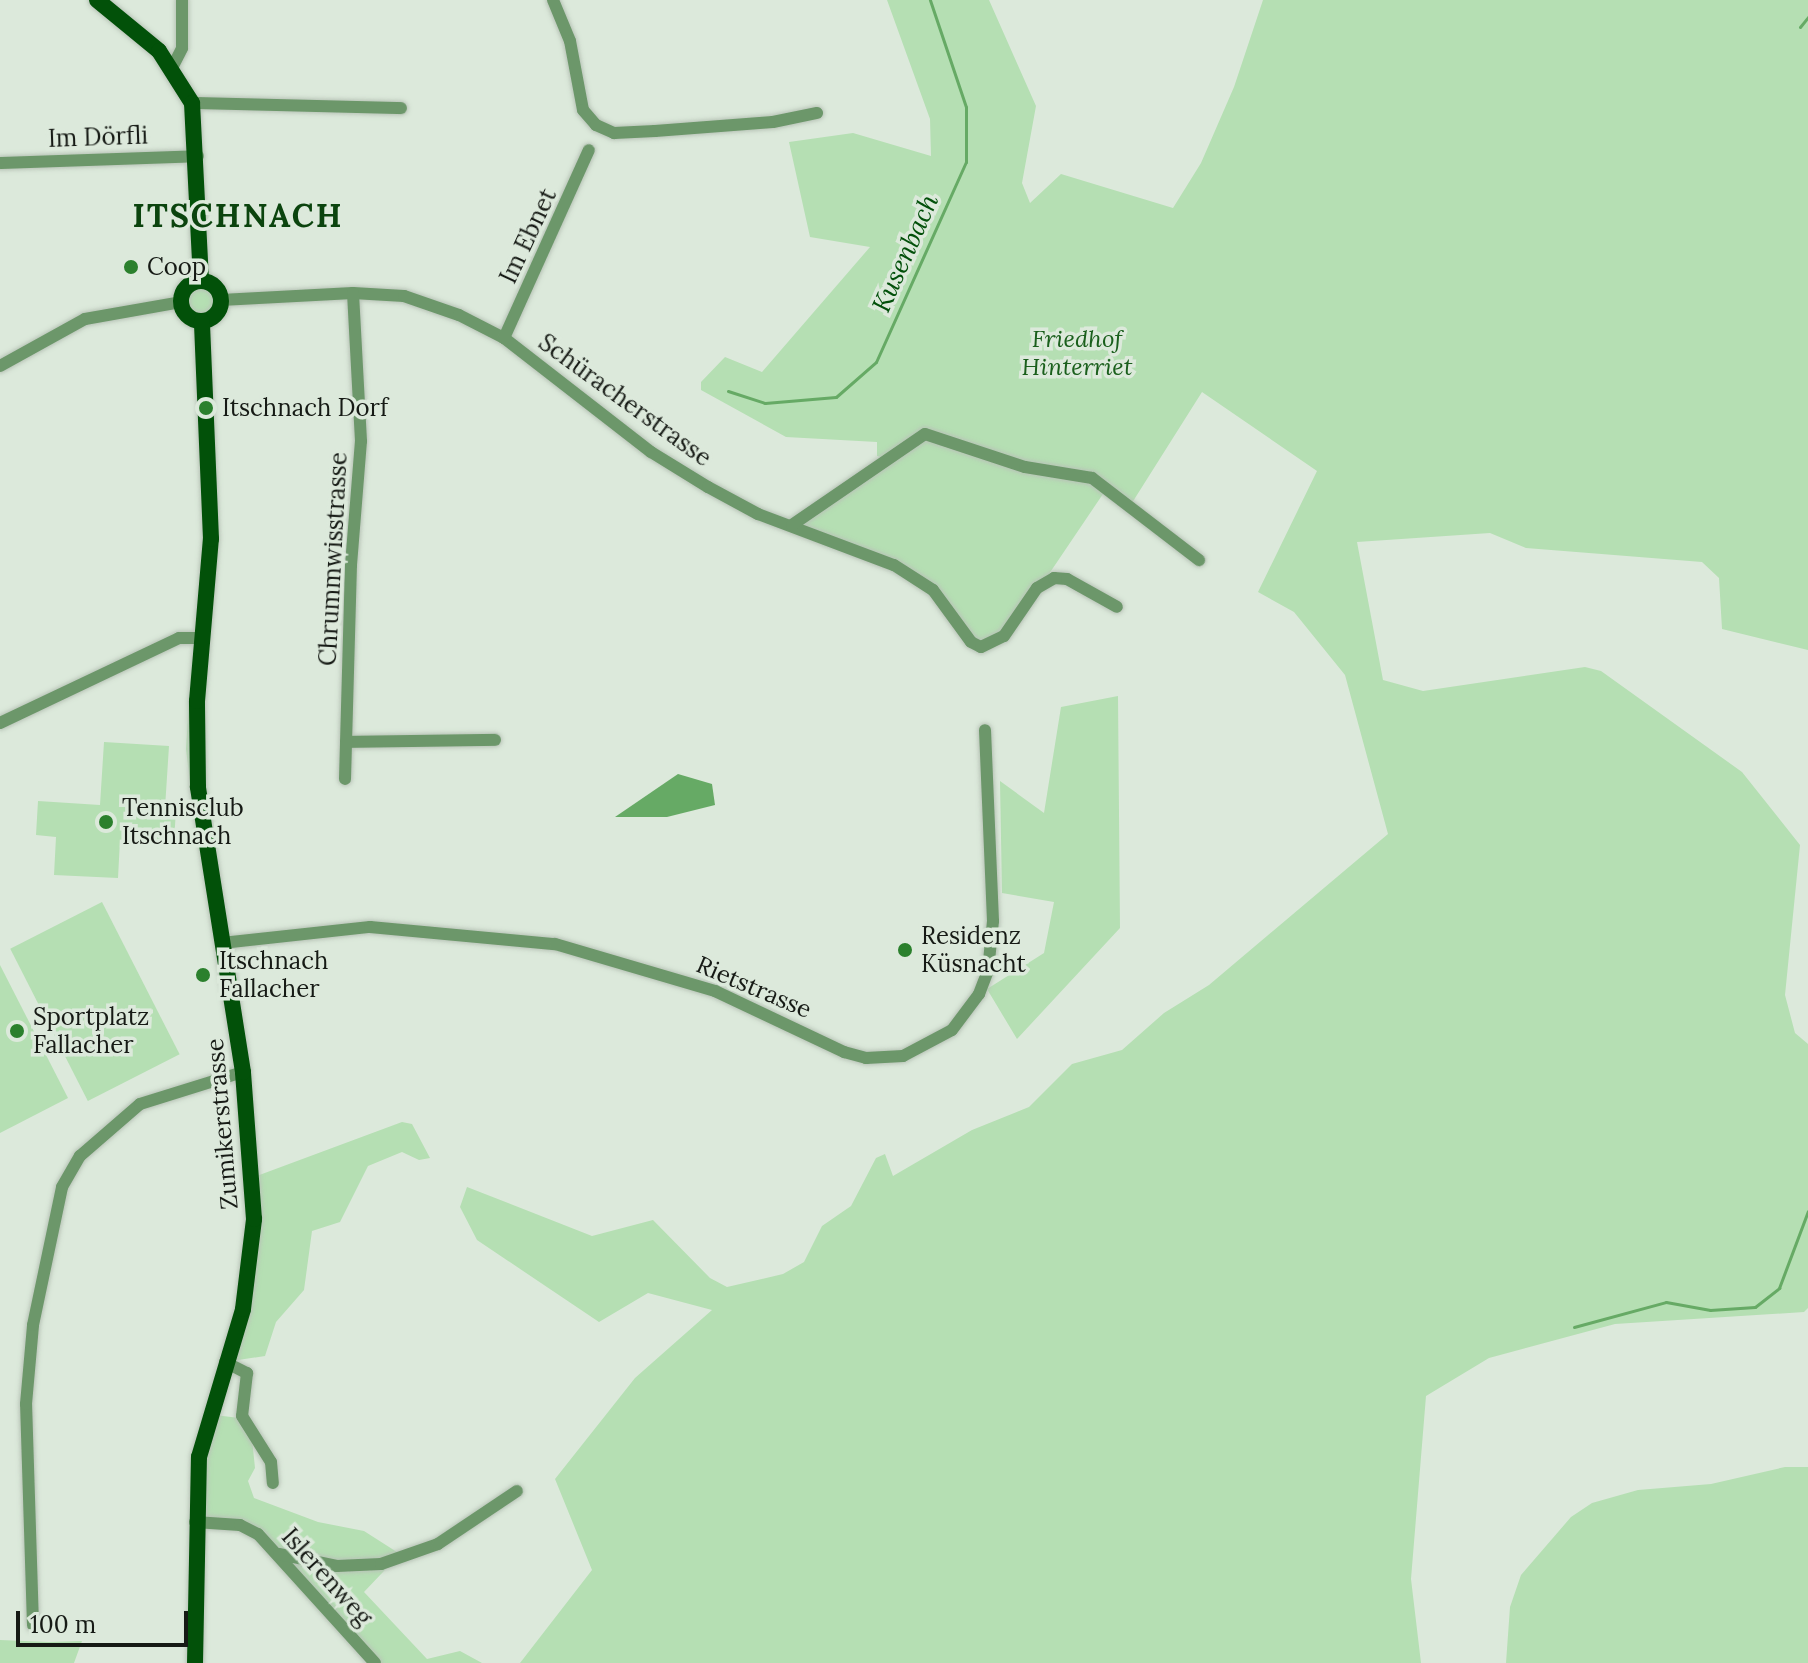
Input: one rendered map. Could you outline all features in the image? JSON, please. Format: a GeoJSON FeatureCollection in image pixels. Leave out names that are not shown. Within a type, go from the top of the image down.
{"type":"FeatureCollection","features":[{"type":"Feature","properties":{"kind":"main road"},"geometry":{"type":"LineString","coordinates":[[97,0],[173,66],[192,103],[198,156],[201,281]]}},
{"type":"Feature","properties":{"kind":"main road"},"geometry":{"type":"LineString","coordinates":[[201,281],[215,286],[221,300],[216,315],[202,321],[188,316],[181,302],[187,287],[201,281]]}},
{"type":"Feature","properties":{"kind":"main road","name":"Zumikerstrasse"},"geometry":{"type":"LineString","coordinates":[[195,1663],[195,1488],[252,1262],[253,1176],[243,1072],[198,787],[197,701],[211,539],[202,321]]}},
{"type":"Feature","properties":{"kind":"street"},"geometry":{"type":"LineString","coordinates":[[173,66],[182,48],[182,0]]}},
{"type":"Feature","properties":{"kind":"street"},"geometry":{"type":"LineString","coordinates":[[553,0],[570,41],[583,110],[596,125],[614,133],[773,122],[817,113]]}},
{"type":"Feature","properties":{"kind":"street"},"geometry":{"type":"LineString","coordinates":[[192,103],[401,108]]}},
{"type":"Feature","properties":{"kind":"street","name":"Im Ebnet"},"geometry":{"type":"LineString","coordinates":[[504,338],[589,150]]}},
{"type":"Feature","properties":{"kind":"street","name":"Im Dörfli"},"geometry":{"type":"LineString","coordinates":[[0,163],[198,156]]}},
{"type":"Feature","properties":{"kind":"street","name":"Schüracherstrasse"},"geometry":{"type":"LineString","coordinates":[[221,300],[353,293],[404,296],[459,315],[504,338],[651,452],[758,514],[894,565],[933,590],[971,642],[981,647],[1004,636],[1037,588],[1054,578],[1067,579],[1117,607]]}},
{"type":"Feature","properties":{"kind":"street","name":"Chrummwisstrasse"},"geometry":{"type":"LineString","coordinates":[[345,779],[361,441],[353,293]]}},
{"type":"Feature","properties":{"kind":"street"},"geometry":{"type":"LineString","coordinates":[[0,366],[85,319],[181,302]]}},
{"type":"Feature","properties":{"kind":"street"},"geometry":{"type":"LineString","coordinates":[[792,525],[925,434],[1025,467],[1092,478],[1199,560]]}},
{"type":"Feature","properties":{"kind":"street"},"geometry":{"type":"LineString","coordinates":[[0,723],[179,638],[204,638]]}},
{"type":"Feature","properties":{"kind":"street","name":"Rietstrasse"},"geometry":{"type":"LineString","coordinates":[[222,943],[370,927],[555,944],[723,994],[844,1052],[866,1058],[903,1056],[952,1030],[973,1004],[988,971],[993,921],[985,730]]}},
{"type":"Feature","properties":{"kind":"street"},"geometry":{"type":"LineString","coordinates":[[346,742],[495,740]]}},
{"type":"Feature","properties":{"kind":"street"},"geometry":{"type":"LineString","coordinates":[[33,1625],[26,1404],[33,1325],[62,1187],[85,1150],[140,1104],[243,1072]]}},
{"type":"Feature","properties":{"kind":"street"},"geometry":{"type":"LineString","coordinates":[[225,1362],[247,1373],[242,1416],[271,1462],[273,1483]]}},
{"type":"Feature","properties":{"kind":"street"},"geometry":{"type":"LineString","coordinates":[[279,1554],[337,1566],[381,1564],[438,1544],[517,1491]]}},
{"type":"Feature","properties":{"kind":"street","name":"Islerenweg"},"geometry":{"type":"LineString","coordinates":[[195,1522],[240,1525],[279,1554],[375,1663]]}},
{"type":"Feature","properties":{"kind":"green space","name":"Friedhof Hinterriet"},"geometry":{"type":"Polygon","coordinates":[[[887,0],[989,0],[1036,106],[1022,183],[1030,203],[1061,174],[1173,208],[1201,163],[1234,87],[1263,0],[1808,0],[1808,650],[1722,629],[1719,578],[1702,562],[1526,548],[1490,533],[1357,542],[1383,680],[1423,691],[1585,667],[1601,671],[1742,772],[1800,845],[1785,995],[1795,1033],[1808,1044],[1808,1308],[1804,1312],[1615,1324],[1489,1358],[1426,1396],[1411,1579],[1421,1663],[520,1663],[592,1570],[555,1479],[635,1378],[712,1310],[648,1293],[599,1322],[477,1240],[460,1207],[467,1187],[592,1236],[653,1220],[710,1278],[727,1287],[783,1274],[804,1262],[822,1226],[851,1206],[876,1158],[885,1154],[893,1176],[972,1130],[1029,1107],[1072,1064],[1122,1050],[1164,1013],[1209,985],[1388,834],[1345,675],[1294,612],[1258,592],[1317,471],[1202,392],[1130,506],[1107,488],[1024,611],[981,647],[955,616],[894,565],[792,525],[885,458],[877,456],[877,442],[786,437],[701,390],[701,382],[725,357],[762,372],[870,247],[810,237],[789,142],[853,133],[931,156],[930,119],[887,0]]]}},
{"type":"Feature","properties":{"kind":"green space"},"geometry":{"type":"Polygon","coordinates":[[[201,289],[210,292],[213,301],[210,310],[201,313],[192,310],[189,301],[192,292],[201,289]]]}},
{"type":"Feature","properties":{"kind":"green space"},"geometry":{"type":"Polygon","coordinates":[[[192,652],[189,742],[199,855],[186,749],[192,652]]]}},
{"type":"Feature","properties":{"kind":"green space"},"geometry":{"type":"Polygon","coordinates":[[[1118,696],[1120,928],[1017,1039],[987,989],[1044,953],[1054,902],[1002,893],[1000,781],[1044,813],[1061,707],[1118,696]]]}},
{"type":"Feature","properties":{"kind":"green space","name":"Tennisclub Itschnach"},"geometry":{"type":"Polygon","coordinates":[[[104,742],[169,746],[165,808],[176,809],[174,843],[120,840],[118,878],[54,875],[56,837],[36,835],[38,801],[100,805],[104,742]]]}},
{"type":"Feature","properties":{"kind":"green space"},"geometry":{"type":"Polygon","coordinates":[[[102,902],[180,1054],[88,1101],[10,949],[102,902]]]}},
{"type":"Feature","properties":{"kind":"green space","name":"Sportplatz Fallacher"},"geometry":{"type":"Polygon","coordinates":[[[0,965],[68,1098],[0,1133],[0,965]]]}},
{"type":"Feature","properties":{"kind":"green space"},"geometry":{"type":"Polygon","coordinates":[[[402,1122],[412,1124],[430,1158],[419,1160],[402,1152],[368,1166],[340,1222],[312,1231],[304,1290],[276,1322],[265,1356],[225,1362],[243,1309],[254,1177],[402,1122]]]}},
{"type":"Feature","properties":{"kind":"green space"},"geometry":{"type":"Polygon","coordinates":[[[215,1415],[239,1418],[252,1439],[255,1468],[248,1481],[254,1498],[318,1522],[364,1531],[400,1554],[364,1592],[427,1659],[460,1651],[482,1663],[375,1663],[258,1534],[195,1522],[215,1415]]]}},
{"type":"Feature","properties":{"kind":"green space"},"geometry":{"type":"Polygon","coordinates":[[[1785,1467],[1808,1467],[1808,1663],[1506,1663],[1510,1607],[1521,1575],[1571,1517],[1592,1503],[1638,1490],[1711,1484],[1785,1467]]]}},
{"type":"Feature","properties":{"kind":"green space"},"geometry":{"type":"Polygon","coordinates":[[[0,1640],[82,1641],[74,1663],[0,1663],[0,1640]]]}},
{"type":"Feature","properties":{"kind":"shaded area"},"geometry":{"type":"Polygon","coordinates":[[[678,774],[712,784],[715,805],[667,817],[615,817],[678,774]]]}},
{"type":"Feature","properties":{"kind":"waterway","name":"Kusenbach"},"geometry":{"type":"LineString","coordinates":[[728,391],[765,403],[836,397],[876,362],[966,162],[966,107],[930,0]]}},
{"type":"Feature","properties":{"kind":"waterway"},"geometry":{"type":"LineString","coordinates":[[1800,27],[1808,17]]}},
{"type":"Feature","properties":{"kind":"waterway"},"geometry":{"type":"LineString","coordinates":[[1574,1327],[1666,1302],[1710,1310],[1755,1307],[1779,1288],[1808,1211]]}},
{"type":"Feature","properties":{"kind":"place","name":"Coop"},"geometry":{"type":"Point","coordinates":[131,267]}},
{"type":"Feature","properties":{"kind":"place","name":"Itschnach Dorf"},"geometry":{"type":"Point","coordinates":[206,408]}},
{"type":"Feature","properties":{"kind":"place","name":"Tennisclub Itschnach"},"geometry":{"type":"Point","coordinates":[106,822]}},
{"type":"Feature","properties":{"kind":"place","name":"Residenz Küsnacht"},"geometry":{"type":"Point","coordinates":[905,950]}},
{"type":"Feature","properties":{"kind":"place","name":"Itschnach Fallacher"},"geometry":{"type":"Point","coordinates":[203,975]}},
{"type":"Feature","properties":{"kind":"place","name":"Sportplatz Fallacher"},"geometry":{"type":"Point","coordinates":[17,1031]}},
{"type":"Feature","properties":{"kind":"district","name":"ITSCHNACH"},"geometry":{"type":"Point","coordinates":[238,216]}}]}
